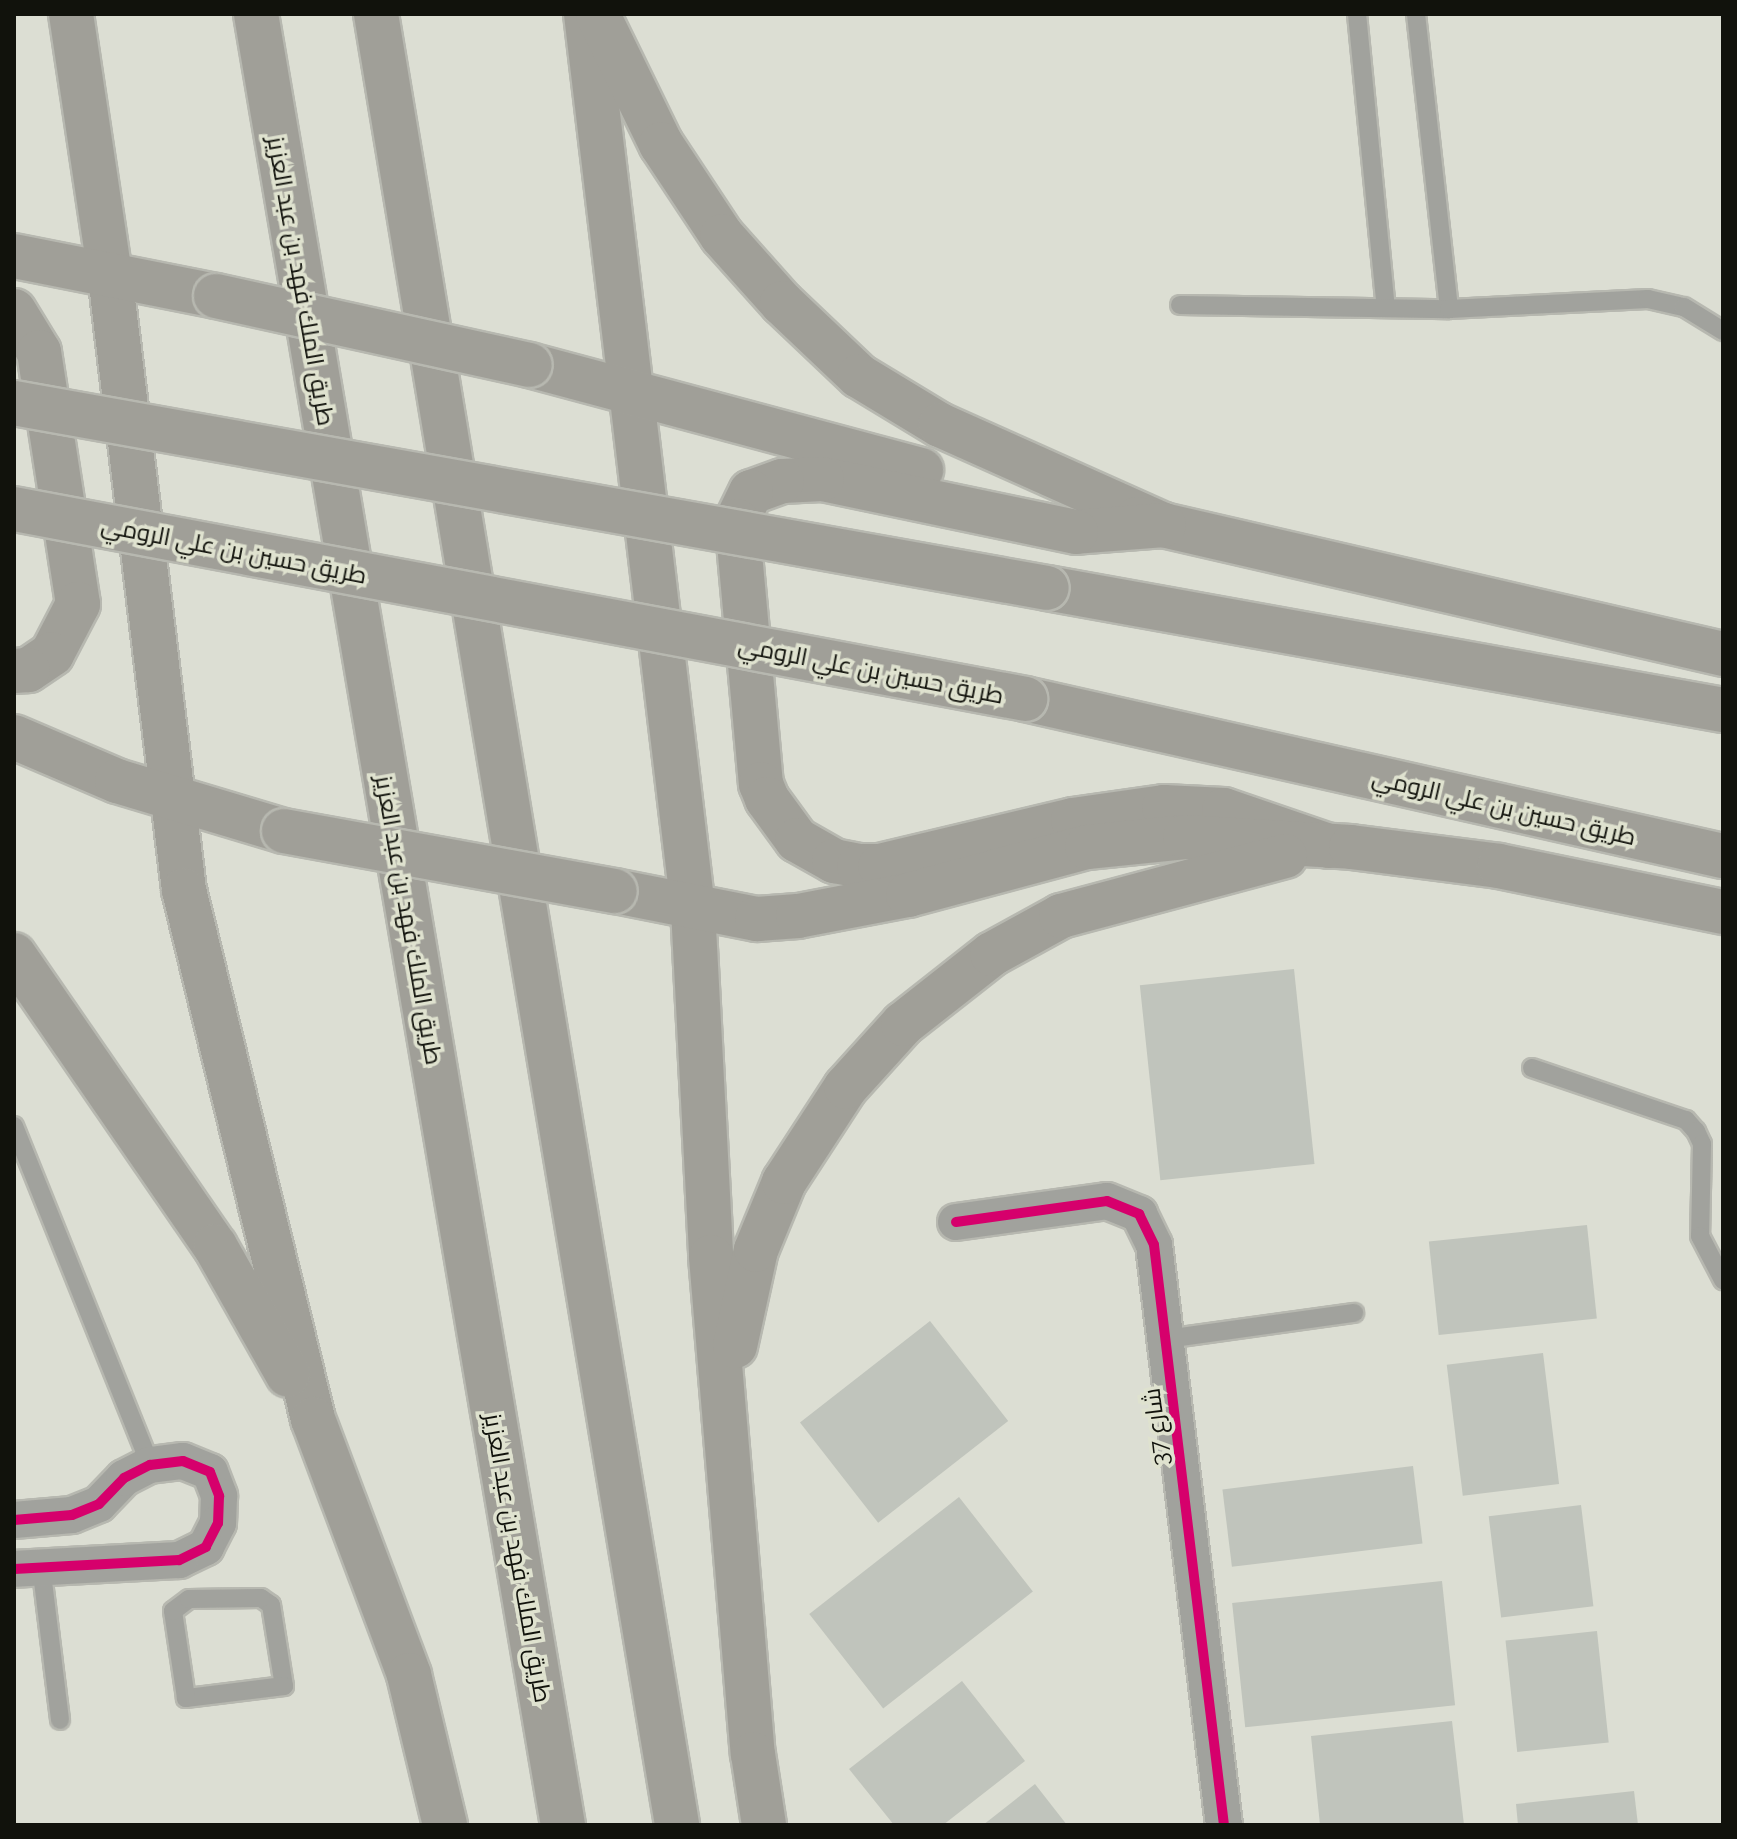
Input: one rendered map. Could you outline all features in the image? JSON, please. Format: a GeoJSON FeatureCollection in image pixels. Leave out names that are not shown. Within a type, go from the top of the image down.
{"type":"FeatureCollection","features":[{"type":"Feature","properties":{"kind":"highway"},"geometry":{"type":"LineString","coordinates":[[71,14],[110,275],[184,890],[313,1419],[409,1675],[445,1825]]}},
{"type":"Feature","properties":{"kind":"highway","name":"طريق الملك فهد بن عبد العزيز"},"geometry":{"type":"LineString","coordinates":[[256,14],[563,1825]]}},
{"type":"Feature","properties":{"kind":"highway"},"geometry":{"type":"LineString","coordinates":[[376,14],[677,1825]]}},
{"type":"Feature","properties":{"kind":"highway"},"geometry":{"type":"LineString","coordinates":[[586,14],[634,393],[693,909],[711,1257],[764,1825]]}},
{"type":"Feature","properties":{"kind":"highway"},"geometry":{"type":"LineString","coordinates":[[597,14],[661,144],[722,236],[782,303],[859,376],[940,425],[1164,525]]}},
{"type":"Feature","properties":{"kind":"highway"},"geometry":{"type":"LineString","coordinates":[[14,256],[216,296],[529,365],[981,486],[1723,654]]}},
{"type":"Feature","properties":{"kind":"highway"},"geometry":{"type":"LineString","coordinates":[[14,311],[39,352],[78,604],[52,654],[28,670],[14,671]]}},
{"type":"Feature","properties":{"kind":"highway"},"geometry":{"type":"LineString","coordinates":[[14,403],[1723,710]]}},
{"type":"Feature","properties":{"kind":"highway"},"geometry":{"type":"LineString","coordinates":[[1164,525],[1076,532],[822,479],[782,481],[751,492],[737,521],[761,784],[772,808],[786,829],[810,849],[859,866],[880,866],[1073,820],[1164,807],[1224,810],[1329,846]]}},
{"type":"Feature","properties":{"kind":"highway","name":"طريق حسين بن علي الرومي"},"geometry":{"type":"LineString","coordinates":[[14,509],[1025,699],[1723,856]]}},
{"type":"Feature","properties":{"kind":"highway"},"geometry":{"type":"LineString","coordinates":[[14,737],[171,799],[284,831],[757,919],[812,914],[908,895],[1022,861],[1149,839],[1329,846],[1499,866],[1723,912]]}},
{"type":"Feature","properties":{"kind":"highway"},"geometry":{"type":"LineString","coordinates":[[732,1496],[734,1351],[756,1250],[790,1171],[823,1117],[870,1058],[962,975],[1061,916],[1329,846]]}},
{"type":"Feature","properties":{"kind":"highway"},"geometry":{"type":"LineString","coordinates":[[14,955],[215,1246],[313,1419]]}},
{"type":"Feature","properties":{"kind":"street","name":"شارع 37"},"geometry":{"type":"LineString","coordinates":[[956,1222],[1107,1201],[1139,1214],[1154,1245],[1224,1825]]}},
{"type":"Feature","properties":{"kind":"street"},"geometry":{"type":"LineString","coordinates":[[14,1520],[72,1515],[99,1504],[124,1478],[150,1465],[183,1461],[210,1472],[219,1496],[218,1523],[206,1547],[179,1560],[28,1567]]}},
{"type":"Feature","properties":{"kind":"lane"},"geometry":{"type":"LineString","coordinates":[[1357,14],[1386,308]]}},
{"type":"Feature","properties":{"kind":"lane"},"geometry":{"type":"LineString","coordinates":[[1416,14],[1449,309]]}},
{"type":"Feature","properties":{"kind":"lane"},"geometry":{"type":"LineString","coordinates":[[1180,305],[1449,309],[1648,299],[1684,307],[1723,331]]}},
{"type":"Feature","properties":{"kind":"lane"},"geometry":{"type":"LineString","coordinates":[[1532,1068],[1686,1120],[1696,1131],[1702,1144],[1700,1236],[1723,1280]]}},
{"type":"Feature","properties":{"kind":"lane"},"geometry":{"type":"LineString","coordinates":[[14,1126],[150,1465]]}},
{"type":"Feature","properties":{"kind":"lane"},"geometry":{"type":"LineString","coordinates":[[1166,1339],[1354,1313]]}},
{"type":"Feature","properties":{"kind":"lane"},"geometry":{"type":"LineString","coordinates":[[179,1560],[189,1599]]}},
{"type":"Feature","properties":{"kind":"lane"},"geometry":{"type":"LineString","coordinates":[[28,1567],[60,1720]]}},
{"type":"Feature","properties":{"kind":"lane"},"geometry":{"type":"LineString","coordinates":[[189,1599],[268,1601],[284,1686],[186,1698],[172,1613],[189,1599]]}},
{"type":"Feature","properties":{"kind":"building"},"geometry":{"type":"Polygon","coordinates":[[[1294,969],[1314,1164],[1160,1180],[1140,985],[1294,969]]]}},
{"type":"Feature","properties":{"kind":"building"},"geometry":{"type":"Polygon","coordinates":[[[1587,1225],[1597,1318],[1439,1335],[1429,1242],[1587,1225]]]}},
{"type":"Feature","properties":{"kind":"building"},"geometry":{"type":"Polygon","coordinates":[[[930,1321],[1008,1421],[878,1523],[800,1423],[930,1321]]]}},
{"type":"Feature","properties":{"kind":"building"},"geometry":{"type":"Polygon","coordinates":[[[1543,1353],[1559,1484],[1463,1496],[1447,1365],[1543,1353]]]}},
{"type":"Feature","properties":{"kind":"building"},"geometry":{"type":"Polygon","coordinates":[[[1413,1466],[1423,1543],[1232,1567],[1222,1489],[1413,1466]]]}},
{"type":"Feature","properties":{"kind":"building"},"geometry":{"type":"Polygon","coordinates":[[[959,1497],[1033,1592],[883,1709],[809,1614],[959,1497]]]}},
{"type":"Feature","properties":{"kind":"building"},"geometry":{"type":"Polygon","coordinates":[[[1581,1505],[1593,1606],[1501,1618],[1489,1516],[1581,1505]]]}},
{"type":"Feature","properties":{"kind":"building"},"geometry":{"type":"Polygon","coordinates":[[[1442,1581],[1455,1705],[1245,1727],[1232,1603],[1442,1581]]]}},
{"type":"Feature","properties":{"kind":"building"},"geometry":{"type":"Polygon","coordinates":[[[1597,1631],[1609,1742],[1517,1752],[1506,1641],[1597,1631]]]}},
{"type":"Feature","properties":{"kind":"building"},"geometry":{"type":"Polygon","coordinates":[[[962,1681],[1025,1761],[943,1825],[894,1825],[849,1769],[962,1681]]]}},
{"type":"Feature","properties":{"kind":"building"},"geometry":{"type":"Polygon","coordinates":[[[1452,1721],[1464,1825],[1320,1825],[1311,1736],[1452,1721]]]}},
{"type":"Feature","properties":{"kind":"building"},"geometry":{"type":"Polygon","coordinates":[[[1035,1784],[1067,1825],[983,1825],[1035,1784]]]}},
{"type":"Feature","properties":{"kind":"building"},"geometry":{"type":"Polygon","coordinates":[[[1634,1791],[1638,1825],[1518,1825],[1516,1804],[1634,1791]]]}},
{"type":"Feature","properties":{"kind":"cycle path"},"geometry":{"type":"LineString","coordinates":[[956,1222],[1107,1201],[1139,1214],[1154,1245],[1224,1825]]}},
{"type":"Feature","properties":{"kind":"cycle path"},"geometry":{"type":"LineString","coordinates":[[14,1520],[72,1515],[99,1504],[124,1478],[150,1465],[183,1461],[210,1472],[219,1496],[218,1523],[206,1547],[179,1560],[14,1569]]}}]}
